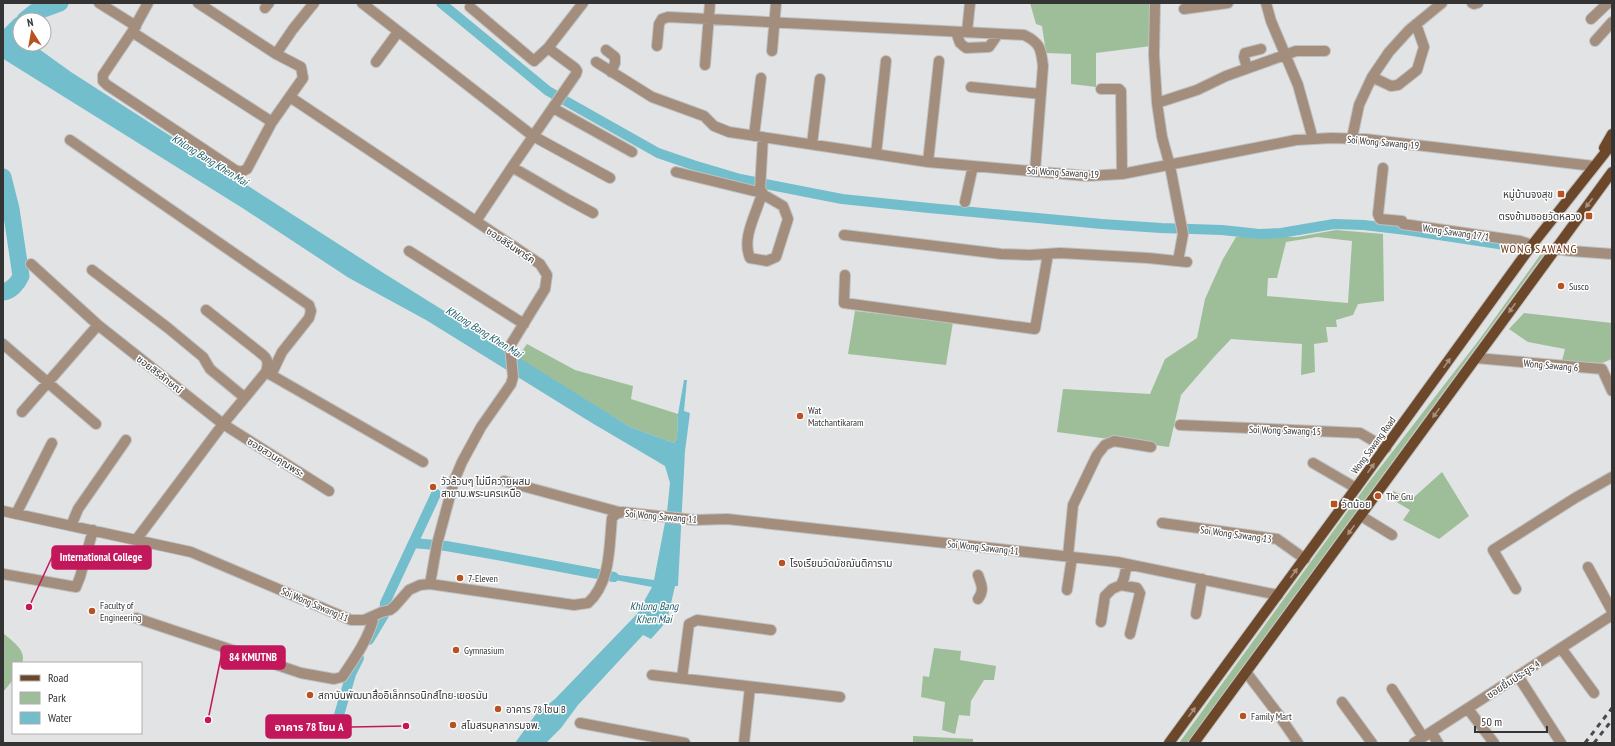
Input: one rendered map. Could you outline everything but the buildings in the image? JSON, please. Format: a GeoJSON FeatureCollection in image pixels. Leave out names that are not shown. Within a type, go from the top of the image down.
{"type":"FeatureCollection","features":[{"type":"Feature","properties":{"kind":"main road","name":"Wong Sawang Road"},"geometry":{"type":"LineString","coordinates":[[1595,164],[1612,134]]}},
{"type":"Feature","properties":{"kind":"main road","name":"Wong Sawang Road"},"geometry":{"type":"LineString","coordinates":[[1169,743],[1386,448],[1532,245],[1612,144]]}},
{"type":"Feature","properties":{"kind":"main road"},"geometry":{"type":"LineString","coordinates":[[1194,743],[1612,172]]}},
{"type":"Feature","properties":{"kind":"street"},"geometry":{"type":"LineString","coordinates":[[99,3],[134,29],[272,122]]}},
{"type":"Feature","properties":{"kind":"street"},"geometry":{"type":"LineString","coordinates":[[148,3],[134,29],[103,75],[103,81],[235,170],[241,172],[247,169],[272,122],[303,78],[303,72],[301,67],[276,54],[198,3]]}},
{"type":"Feature","properties":{"kind":"street"},"geometry":{"type":"LineString","coordinates":[[276,54],[293,29],[314,3]]}},
{"type":"Feature","properties":{"kind":"street"},"geometry":{"type":"LineString","coordinates":[[362,3],[533,136],[610,178]]}},
{"type":"Feature","properties":{"kind":"street"},"geometry":{"type":"LineString","coordinates":[[470,7],[533,60],[536,60],[548,48],[583,3]]}},
{"type":"Feature","properties":{"kind":"street"},"geometry":{"type":"LineString","coordinates":[[705,65],[710,3]]}},
{"type":"Feature","properties":{"kind":"street"},"geometry":{"type":"LineString","coordinates":[[772,51],[776,3]]}},
{"type":"Feature","properties":{"kind":"street"},"geometry":{"type":"LineString","coordinates":[[967,32],[970,3]]}},
{"type":"Feature","properties":{"kind":"street"},"geometry":{"type":"LineString","coordinates":[[844,235],[1001,254],[1030,256],[1048,254],[1091,254],[1182,262],[1183,234],[1170,166],[1162,137],[1158,103],[1154,56],[1155,3]]}},
{"type":"Feature","properties":{"kind":"street"},"geometry":{"type":"LineString","coordinates":[[1184,9],[1228,3]]}},
{"type":"Feature","properties":{"kind":"street"},"geometry":{"type":"LineString","coordinates":[[1266,3],[1284,56],[1298,85],[1312,139]]}},
{"type":"Feature","properties":{"kind":"street"},"geometry":{"type":"LineString","coordinates":[[1352,138],[1359,105],[1372,77],[1388,52],[1409,30],[1442,3]]}},
{"type":"Feature","properties":{"kind":"street"},"geometry":{"type":"LineString","coordinates":[[1472,3],[1478,3]]}},
{"type":"Feature","properties":{"kind":"street"},"geometry":{"type":"LineString","coordinates":[[1591,19],[1608,3]]}},
{"type":"Feature","properties":{"kind":"street"},"geometry":{"type":"LineString","coordinates":[[658,46],[659,24],[662,19],[668,17],[1024,35],[1034,40],[1041,50],[1043,66],[1035,171]]}},
{"type":"Feature","properties":{"kind":"street"},"geometry":{"type":"LineString","coordinates":[[1595,41],[1612,22]]}},
{"type":"Feature","properties":{"kind":"street"},"geometry":{"type":"LineString","coordinates":[[1372,77],[1391,86],[1398,85],[1417,70],[1424,47],[1416,24]]}},
{"type":"Feature","properties":{"kind":"street"},"geometry":{"type":"LineString","coordinates":[[376,62],[398,32]]}},
{"type":"Feature","properties":{"kind":"street"},"geometry":{"type":"LineString","coordinates":[[956,32],[960,43],[966,48],[990,47],[998,34]]}},
{"type":"Feature","properties":{"kind":"street"},"geometry":{"type":"LineString","coordinates":[[476,221],[576,74],[577,71],[548,48]]}},
{"type":"Feature","properties":{"kind":"street"},"geometry":{"type":"LineString","coordinates":[[1248,68],[1244,58],[1245,53],[1261,49]]}},
{"type":"Feature","properties":{"kind":"street"},"geometry":{"type":"LineString","coordinates":[[606,50],[615,57],[615,63],[611,72]]}},
{"type":"Feature","properties":{"kind":"street"},"geometry":{"type":"LineString","coordinates":[[1158,103],[1197,90],[1226,76],[1296,51],[1325,51]]}},
{"type":"Feature","properties":{"kind":"street"},"geometry":{"type":"LineString","coordinates":[[876,154],[886,61]]}},
{"type":"Feature","properties":{"kind":"street"},"geometry":{"type":"LineString","coordinates":[[928,162],[939,61]]}},
{"type":"Feature","properties":{"kind":"street","name":"Soi Wong Sawang 19"},"geometry":{"type":"LineString","coordinates":[[596,62],[652,97],[704,116],[714,126],[729,132],[928,162],[1087,176],[1122,174],[1170,166],[1296,140],[1352,138],[1595,164]]}},
{"type":"Feature","properties":{"kind":"street"},"geometry":{"type":"LineString","coordinates":[[761,78],[759,136],[760,189],[764,196],[783,206],[788,219],[776,257],[767,261],[750,258],[747,250],[753,219],[762,193]]}},
{"type":"Feature","properties":{"kind":"street"},"geometry":{"type":"LineString","coordinates":[[812,144],[820,79]]}},
{"type":"Feature","properties":{"kind":"street"},"geometry":{"type":"LineString","coordinates":[[971,87],[1041,94]]}},
{"type":"Feature","properties":{"kind":"street"},"geometry":{"type":"LineString","coordinates":[[1101,89],[1119,89],[1121,91],[1122,174]]}},
{"type":"Feature","properties":{"kind":"street","name":"ซอยสิรีนพาร์ค"},"geometry":{"type":"LineString","coordinates":[[290,97],[540,264],[547,275],[545,290],[510,346],[513,377],[511,384],[478,433],[462,462],[454,481],[437,544],[430,584]]}},
{"type":"Feature","properties":{"kind":"street"},"geometry":{"type":"LineString","coordinates":[[553,108],[632,152]]}},
{"type":"Feature","properties":{"kind":"street"},"geometry":{"type":"LineString","coordinates":[[70,140],[309,305],[311,311],[309,318],[282,352],[268,373],[244,397],[136,540]]}},
{"type":"Feature","properties":{"kind":"street"},"geometry":{"type":"LineString","coordinates":[[965,202],[973,166]]}},
{"type":"Feature","properties":{"kind":"street"},"geometry":{"type":"LineString","coordinates":[[512,167],[593,213]]}},
{"type":"Feature","properties":{"kind":"street","name":"Wong Sawang 17/1"},"geometry":{"type":"LineString","coordinates":[[1383,168],[1378,214],[1380,218],[1398,220],[1403,224],[1520,241],[1532,245]]}},
{"type":"Feature","properties":{"kind":"street"},"geometry":{"type":"LineString","coordinates":[[676,172],[762,193]]}},
{"type":"Feature","properties":{"kind":"street"},"geometry":{"type":"LineString","coordinates":[[1555,249],[1612,254]]}},
{"type":"Feature","properties":{"kind":"street"},"geometry":{"type":"LineString","coordinates":[[409,251],[524,324]]}},
{"type":"Feature","properties":{"kind":"street"},"geometry":{"type":"LineString","coordinates":[[845,275],[844,303],[1035,329],[1048,254]]}},
{"type":"Feature","properties":{"kind":"street","name":"ซอยสิริลักษณ์"},"geometry":{"type":"LineString","coordinates":[[31,264],[98,325],[223,424]]}},
{"type":"Feature","properties":{"kind":"street"},"geometry":{"type":"LineString","coordinates":[[92,270],[168,328],[203,357],[210,369],[244,397]]}},
{"type":"Feature","properties":{"kind":"street"},"geometry":{"type":"LineString","coordinates":[[206,310],[266,358],[268,373]]}},
{"type":"Feature","properties":{"kind":"street"},"geometry":{"type":"LineString","coordinates":[[22,412],[98,325]]}},
{"type":"Feature","properties":{"kind":"street"},"geometry":{"type":"LineString","coordinates":[[3,344],[96,424]]}},
{"type":"Feature","properties":{"kind":"street","name":"Wong Sawang 6"},"geometry":{"type":"LineString","coordinates":[[1476,358],[1602,369],[1612,391]]}},
{"type":"Feature","properties":{"kind":"street"},"geometry":{"type":"LineString","coordinates":[[268,373],[423,462]]}},
{"type":"Feature","properties":{"kind":"street","name":"ซอยสวนคุณพระ"},"geometry":{"type":"LineString","coordinates":[[223,424],[329,491]]}},
{"type":"Feature","properties":{"kind":"street","name":"Soi Wong Sawang 15"},"geometry":{"type":"LineString","coordinates":[[1180,425],[1360,433],[1386,448]]}},
{"type":"Feature","properties":{"kind":"street"},"geometry":{"type":"LineString","coordinates":[[71,526],[78,509],[126,440]]}},
{"type":"Feature","properties":{"kind":"street"},"geometry":{"type":"LineString","coordinates":[[1067,590],[1073,505],[1097,455],[1105,445],[1114,442],[1151,447]]}},
{"type":"Feature","properties":{"kind":"street"},"geometry":{"type":"LineString","coordinates":[[16,514],[52,443]]}},
{"type":"Feature","properties":{"kind":"street"},"geometry":{"type":"LineString","coordinates":[[1313,463],[1356,488]]}},
{"type":"Feature","properties":{"kind":"street"},"geometry":{"type":"LineString","coordinates":[[1516,589],[1493,550],[1574,498],[1612,477]]}},
{"type":"Feature","properties":{"kind":"street"},"geometry":{"type":"LineString","coordinates":[[504,481],[619,512]]}},
{"type":"Feature","properties":{"kind":"street","name":"Soi Wong Sawang 11"},"geometry":{"type":"LineString","coordinates":[[3,511],[191,552],[352,620],[364,620],[382,613],[394,607],[409,590],[420,585],[430,584],[574,605],[588,603],[593,599],[605,575],[612,518],[619,512],[695,520],[727,519],[1070,556],[1127,564],[1278,595]]}},
{"type":"Feature","properties":{"kind":"street"},"geometry":{"type":"LineString","coordinates":[[1361,516],[1392,535]]}},
{"type":"Feature","properties":{"kind":"street","name":"Soi Wong Sawang 13"},"geometry":{"type":"LineString","coordinates":[[1162,523],[1277,539],[1304,559]]}},
{"type":"Feature","properties":{"kind":"street"},"geometry":{"type":"LineString","coordinates":[[3,574],[76,587],[93,530]]}},
{"type":"Feature","properties":{"kind":"street"},"geometry":{"type":"LineString","coordinates":[[1101,622],[1105,596],[1112,589],[1121,584],[1127,564]]}},
{"type":"Feature","properties":{"kind":"street"},"geometry":{"type":"LineString","coordinates":[[1588,567],[1612,611]]}},
{"type":"Feature","properties":{"kind":"street"},"geometry":{"type":"LineString","coordinates":[[978,575],[982,586],[982,594],[978,599]]}},
{"type":"Feature","properties":{"kind":"street"},"geometry":{"type":"LineString","coordinates":[[1196,614],[1202,579]]}},
{"type":"Feature","properties":{"kind":"street"},"geometry":{"type":"LineString","coordinates":[[1121,584],[1136,588],[1140,593],[1130,634]]}},
{"type":"Feature","properties":{"kind":"street"},"geometry":{"type":"LineString","coordinates":[[136,618],[301,673],[334,679],[342,677],[382,613]]}},
{"type":"Feature","properties":{"kind":"street","name":"ซอยยิ้มประยูร 4"},"geometry":{"type":"LineString","coordinates":[[1414,743],[1612,615]]}},
{"type":"Feature","properties":{"kind":"street"},"geometry":{"type":"LineString","coordinates":[[682,678],[689,624],[692,621],[697,620],[771,630]]}},
{"type":"Feature","properties":{"kind":"street"},"geometry":{"type":"LineString","coordinates":[[1561,648],[1594,693]]}},
{"type":"Feature","properties":{"kind":"street"},"geometry":{"type":"LineString","coordinates":[[1246,672],[1298,743]]}},
{"type":"Feature","properties":{"kind":"street"},"geometry":{"type":"LineString","coordinates":[[652,675],[840,697]]}},
{"type":"Feature","properties":{"kind":"street"},"geometry":{"type":"LineString","coordinates":[[1518,676],[1561,743]]}},
{"type":"Feature","properties":{"kind":"street"},"geometry":{"type":"LineString","coordinates":[[744,743],[750,687]]}},
{"type":"Feature","properties":{"kind":"street"},"geometry":{"type":"LineString","coordinates":[[1392,689],[1427,735],[1438,743]]}},
{"type":"Feature","properties":{"kind":"street"},"geometry":{"type":"LineString","coordinates":[[1342,702],[1372,743]]}},
{"type":"Feature","properties":{"kind":"street"},"geometry":{"type":"LineString","coordinates":[[1468,708],[1494,743]]}},
{"type":"Feature","properties":{"kind":"street"},"geometry":{"type":"LineString","coordinates":[[580,723],[685,743]]}},
{"type":"Feature","properties":{"kind":"green space"},"geometry":{"type":"Polygon","coordinates":[[[1030,3],[1157,3],[1159,45],[1096,53],[1096,87],[1071,84],[1071,54],[1046,53],[1042,26],[1036,24],[1030,3]]]}},
{"type":"Feature","properties":{"kind":"green space"},"geometry":{"type":"Polygon","coordinates":[[[1336,230],[1383,234],[1384,301],[1358,304],[1353,315],[1336,320],[1337,327],[1326,327],[1328,342],[1314,344],[1315,372],[1301,375],[1302,344],[1231,339],[1181,395],[1169,447],[1057,432],[1063,389],[1150,394],[1165,359],[1197,338],[1205,299],[1223,259],[1236,237],[1297,237],[1336,230]],[[1317,237],[1286,242],[1277,278],[1268,278],[1267,296],[1348,303],[1352,241],[1317,237]]]}},
{"type":"Feature","properties":{"kind":"green space"},"geometry":{"type":"Polygon","coordinates":[[[1546,247],[1547,250],[1187,743],[1179,743],[1369,482],[1479,340],[1546,247]]]}},
{"type":"Feature","properties":{"kind":"green space"},"geometry":{"type":"Polygon","coordinates":[[[855,311],[953,322],[946,365],[848,354],[855,311]]]}},
{"type":"Feature","properties":{"kind":"green space"},"geometry":{"type":"Polygon","coordinates":[[[1524,313],[1612,323],[1612,359],[1602,363],[1562,361],[1565,349],[1528,342],[1509,329],[1524,313]]]}},
{"type":"Feature","properties":{"kind":"green space"},"geometry":{"type":"Polygon","coordinates":[[[527,344],[575,370],[633,386],[631,399],[678,414],[677,438],[674,443],[630,427],[517,358],[527,344]]]}},
{"type":"Feature","properties":{"kind":"green space"},"geometry":{"type":"Polygon","coordinates":[[[1442,472],[1469,516],[1439,539],[1403,520],[1410,510],[1388,497],[1393,491],[1412,499],[1442,472]]]}},
{"type":"Feature","properties":{"kind":"green space"},"geometry":{"type":"Polygon","coordinates":[[[3,633],[18,646],[21,650],[23,658],[22,662],[12,662],[12,681],[3,692],[3,633]]]}},
{"type":"Feature","properties":{"kind":"green space"},"geometry":{"type":"Polygon","coordinates":[[[934,648],[961,651],[960,660],[996,666],[994,680],[984,680],[971,701],[970,716],[959,715],[955,734],[942,730],[945,702],[921,697],[923,676],[929,677],[934,648]]]}},
{"type":"Feature","properties":{"kind":"green space"},"geometry":{"type":"Polygon","coordinates":[[[913,736],[973,739],[973,743],[913,743],[913,736]]]}},
{"type":"Feature","properties":{"kind":"water","name":"Khlong Bang Khen Mai"},"geometry":{"type":"Polygon","coordinates":[[[12,37],[12,52],[43,52],[71,72],[385,274],[630,427],[674,443],[677,438],[678,414],[684,380],[687,380],[684,411],[690,413],[685,451],[678,586],[675,586],[667,621],[651,639],[643,635],[578,705],[561,728],[546,743],[515,743],[536,714],[555,699],[637,614],[652,587],[610,579],[612,574],[654,580],[667,512],[670,483],[665,466],[592,423],[426,320],[349,278],[244,209],[5,60],[3,58],[3,47],[12,37]]]}},
{"type":"Feature","properties":{"kind":"waterway"},"geometry":{"type":"LineString","coordinates":[[35,12],[60,3]]}},
{"type":"Feature","properties":{"kind":"waterway"},"geometry":{"type":"LineString","coordinates":[[441,3],[548,91],[658,153],[740,179],[842,199],[1102,224],[1222,230],[1259,234],[1281,233],[1334,224],[1364,225],[1518,247]]}},
{"type":"Feature","properties":{"kind":"waterway"},"geometry":{"type":"LineString","coordinates":[[3,42],[12,33]]}},
{"type":"Feature","properties":{"kind":"waterway"},"geometry":{"type":"LineString","coordinates":[[3,177],[11,209],[21,276],[14,286],[3,292]]}},
{"type":"Feature","properties":{"kind":"waterway"},"geometry":{"type":"LineString","coordinates":[[369,640],[384,615],[385,603],[436,494]]}},
{"type":"Feature","properties":{"kind":"waterway"},"geometry":{"type":"LineString","coordinates":[[413,543],[446,546],[614,577]]}},
{"type":"Feature","properties":{"kind":"waterway"},"geometry":{"type":"LineString","coordinates":[[337,722],[351,674],[359,658]]}},
{"type":"Feature","properties":{"kind":"railway"},"geometry":{"type":"LineString","coordinates":[[1585,743],[1612,708]]}},
{"type":"Feature","properties":{"kind":"railway"},"geometry":{"type":"LineString","coordinates":[[1594,743],[1612,720]]}},
{"type":"Feature","properties":{"kind":"place","name":"หมู่บ้านจงสุข"},"geometry":{"type":"Point","coordinates":[1561,194]}},
{"type":"Feature","properties":{"kind":"place","name":"ตรงข้ามซอยวัดหลวง"},"geometry":{"type":"Point","coordinates":[1589,216]}},
{"type":"Feature","properties":{"kind":"place","name":"Susco"},"geometry":{"type":"Point","coordinates":[1561,286]}},
{"type":"Feature","properties":{"kind":"place","name":"Wat Matchantikaram"},"geometry":{"type":"Point","coordinates":[800,416]}},
{"type":"Feature","properties":{"kind":"place","name":"วัวล้วนๆ ไม่มีควายผสม สาขาม.พระนครเหนือ"},"geometry":{"type":"Point","coordinates":[433,487]}},
{"type":"Feature","properties":{"kind":"place","name":"The Gru"},"geometry":{"type":"Point","coordinates":[1378,496]}},
{"type":"Feature","properties":{"kind":"place","name":"วัดน้อย"},"geometry":{"type":"Point","coordinates":[1334,504]}},
{"type":"Feature","properties":{"kind":"place","name":"โรงเรียนวัดมัชฌันติการาม"},"geometry":{"type":"Point","coordinates":[782,563]}},
{"type":"Feature","properties":{"kind":"place","name":"7-Eleven"},"geometry":{"type":"Point","coordinates":[460,578]}},
{"type":"Feature","properties":{"kind":"place","name":"International College"},"geometry":{"type":"Point","coordinates":[29,607]}},
{"type":"Feature","properties":{"kind":"place","name":"Faculty of Engineering"},"geometry":{"type":"Point","coordinates":[92,611]}},
{"type":"Feature","properties":{"kind":"place","name":"Gymnasium"},"geometry":{"type":"Point","coordinates":[456,650]}},
{"type":"Feature","properties":{"kind":"place","name":"สถาบันพัฒนาสื่ออิเล็กทรอนิกส์ไทย-เยอรมัน"},"geometry":{"type":"Point","coordinates":[310,695]}},
{"type":"Feature","properties":{"kind":"place","name":"อาคาร 78 โซน B"},"geometry":{"type":"Point","coordinates":[498,709]}},
{"type":"Feature","properties":{"kind":"place","name":"Family Mart"},"geometry":{"type":"Point","coordinates":[1243,716]}},
{"type":"Feature","properties":{"kind":"place","name":"84 KMUTNB"},"geometry":{"type":"Point","coordinates":[208,720]}},
{"type":"Feature","properties":{"kind":"place","name":"สโมสรบุคลากรมจพ."},"geometry":{"type":"Point","coordinates":[453,725]}},
{"type":"Feature","properties":{"kind":"place","name":"อาคาร 78 โซน A"},"geometry":{"type":"Point","coordinates":[406,726]}},
{"type":"Feature","properties":{"kind":"district","name":"WONG SAWANG"},"geometry":{"type":"Point","coordinates":[1539,249]}}]}
